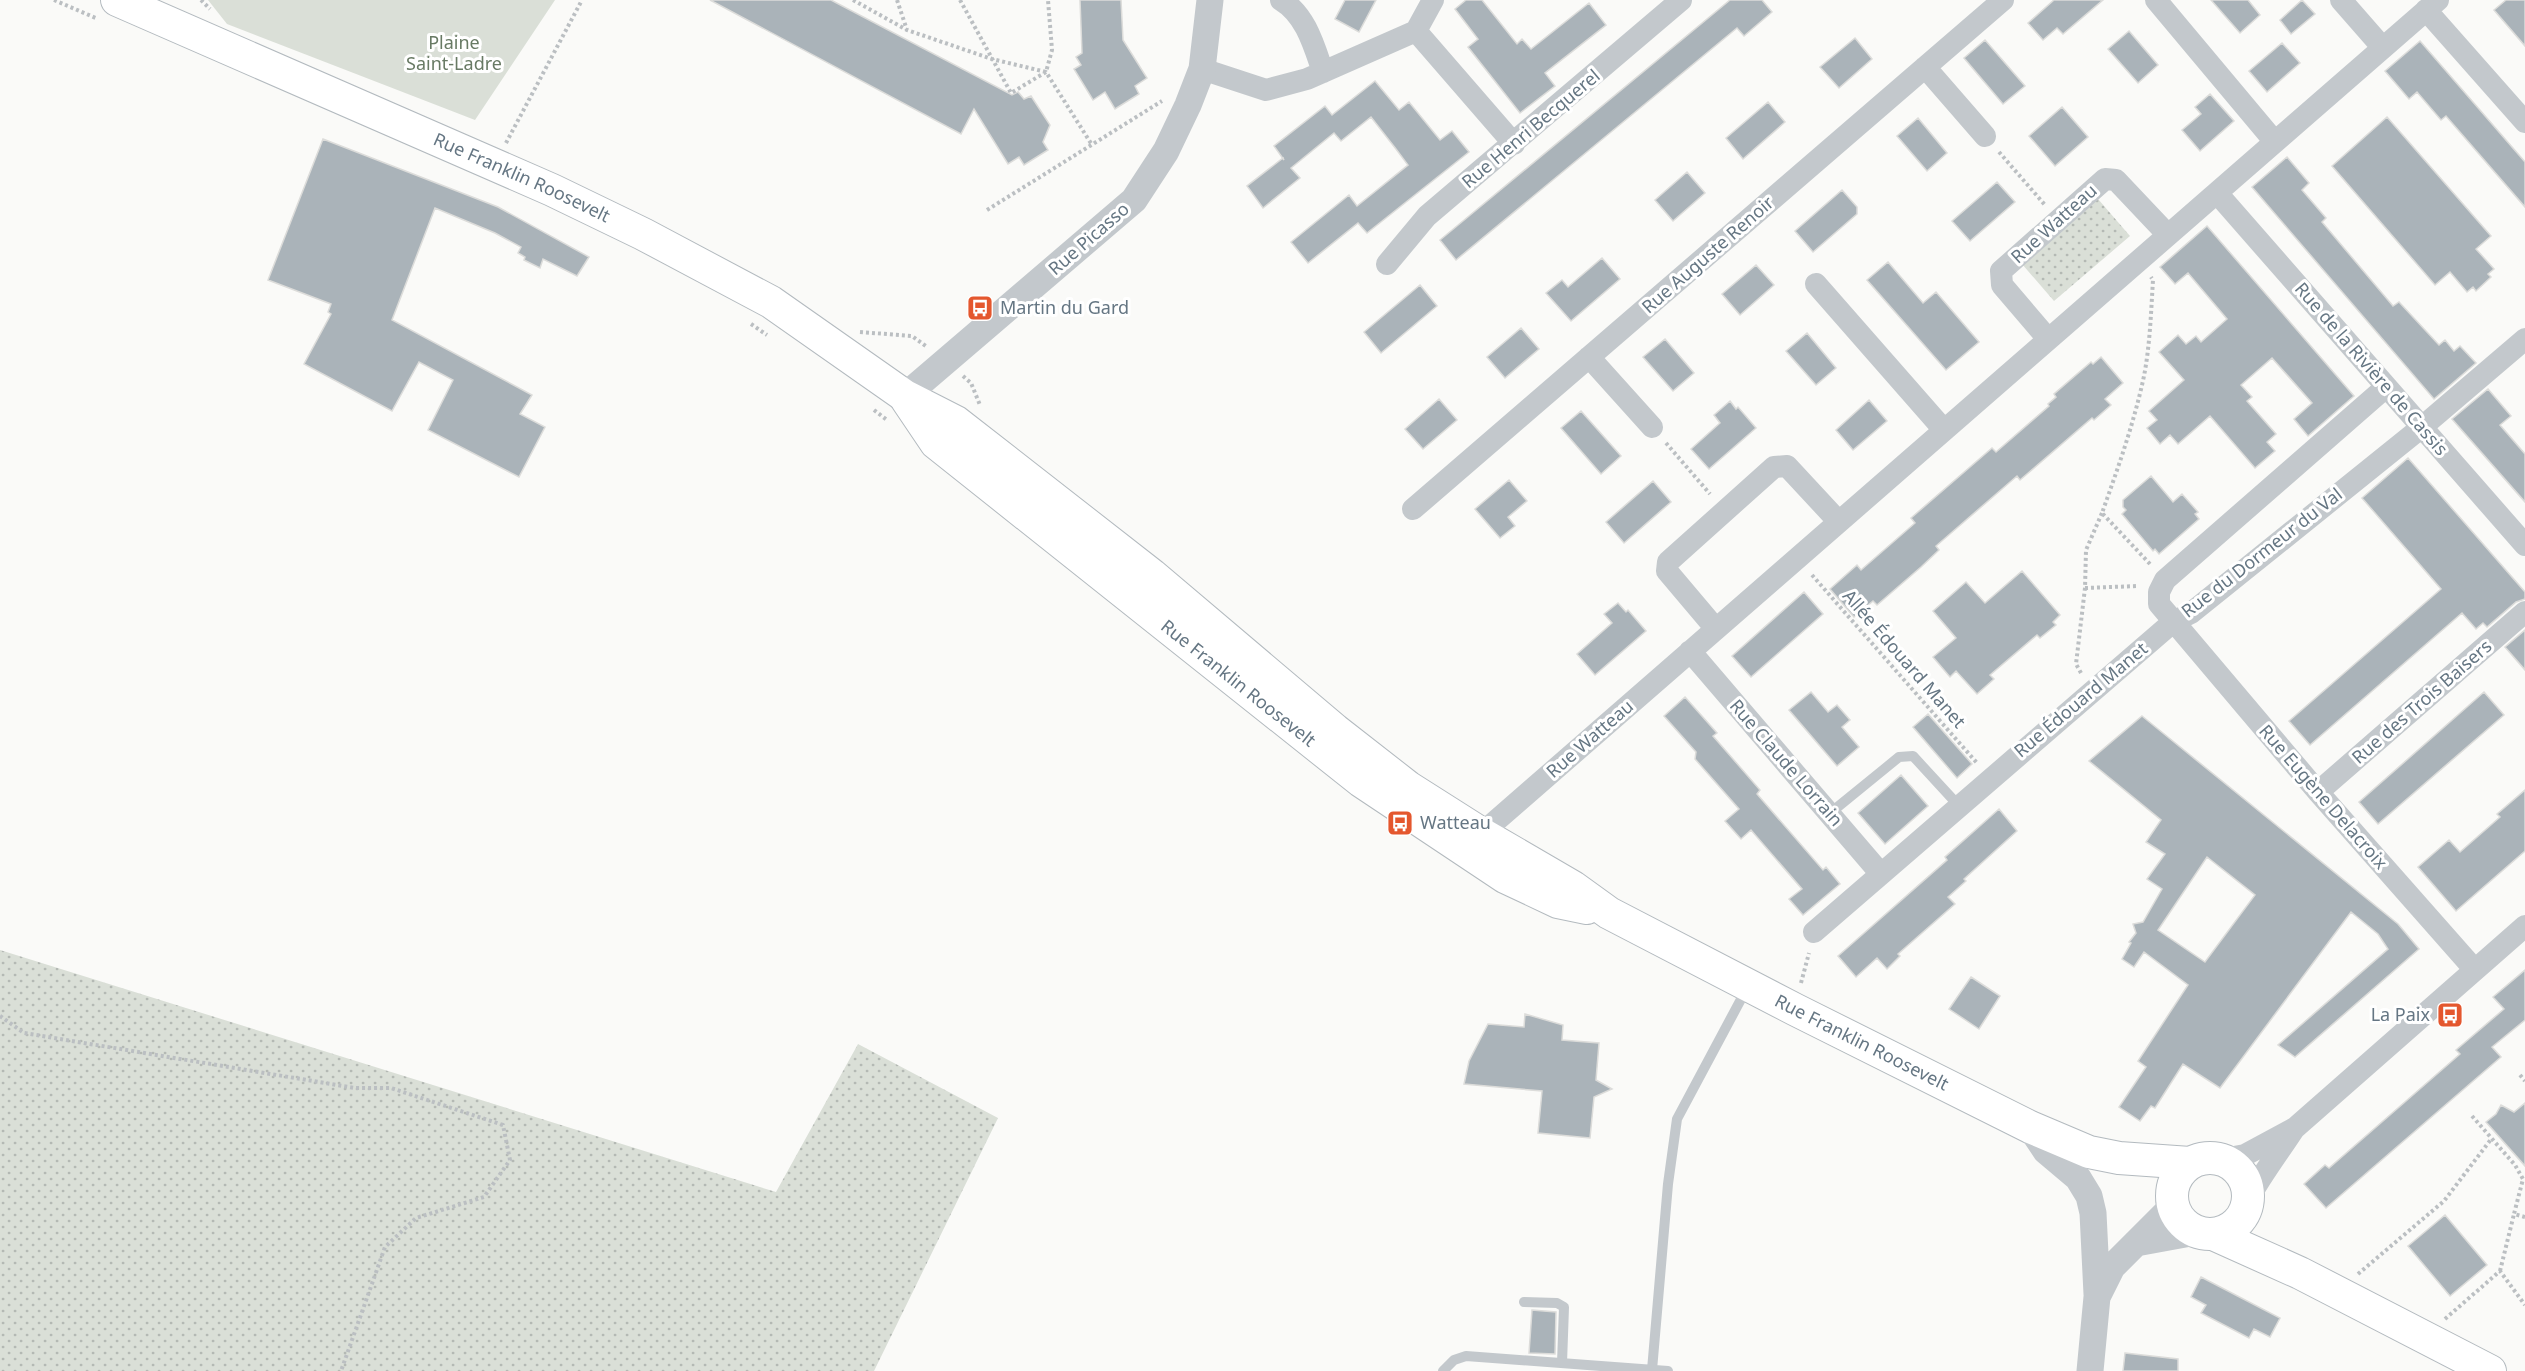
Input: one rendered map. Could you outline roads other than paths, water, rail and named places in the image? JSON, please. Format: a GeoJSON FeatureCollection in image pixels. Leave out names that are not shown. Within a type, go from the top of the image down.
{"type":"FeatureCollection","features":[{"type":"Feature","properties":{"kind":"main road","name":"Rue Franklin Roosevelt"},"geometry":{"type":"LineString","coordinates":[[132,3],[552,190],[643,234],[771,302],[905,396],[936,443],[1361,781],[1475,844],[1505,877],[1558,902],[1609,913],[2030,1127],[2089,1152],[2119,1158],[2190,1163]]}},
{"type":"Feature","properties":{"kind":"main road","name":"Rue Franklin Roosevelt"},"geometry":{"type":"LineString","coordinates":[[2119,1158],[2172,1200]]}},
{"type":"Feature","properties":{"kind":"main road"},"geometry":{"type":"LineString","coordinates":[[2300,1273],[2261,1230],[2248,1202],[2245,1179],[2232,1164],[2223,1160],[2201,1158],[2190,1163],[2181,1171],[2174,1182],[2172,1200],[2181,1221],[2300,1273],[2490,1371]]}},
{"type":"Feature","properties":{"kind":"main road"},"geometry":{"type":"LineString","coordinates":[[2204,1233],[2222,1233],[2238,1223],[2248,1202]]}},
{"type":"Feature","properties":{"kind":"street","name":"Rue Picasso"},"geometry":{"type":"LineString","coordinates":[[905,396],[1134,200],[1166,151],[1200,74],[1210,0]]}},
{"type":"Feature","properties":{"kind":"street"},"geometry":{"type":"LineString","coordinates":[[1281,0],[1290,5],[1307,29],[1323,72]]}},
{"type":"Feature","properties":{"kind":"street"},"geometry":{"type":"LineString","coordinates":[[1200,74],[1266,90],[1307,79],[1416,31],[1433,0]]}},
{"type":"Feature","properties":{"kind":"street","name":"Rue Henri Becquerel"},"geometry":{"type":"LineString","coordinates":[[1387,264],[1427,216],[1681,0]]}},
{"type":"Feature","properties":{"kind":"street","name":"Rue Auguste Renoir"},"geometry":{"type":"LineString","coordinates":[[1413,509],[2003,0]]}},
{"type":"Feature","properties":{"kind":"street"},"geometry":{"type":"LineString","coordinates":[[2156,0],[2275,141]]}},
{"type":"Feature","properties":{"kind":"street"},"geometry":{"type":"LineString","coordinates":[[2341,0],[2383,48]]}},
{"type":"Feature","properties":{"kind":"street"},"geometry":{"type":"LineString","coordinates":[[2432,5],[2525,122]]}},
{"type":"Feature","properties":{"kind":"street","name":"Rue Watteau"},"geometry":{"type":"LineString","coordinates":[[1475,844],[1690,651],[2432,5]]}},
{"type":"Feature","properties":{"kind":"street"},"geometry":{"type":"LineString","coordinates":[[1416,31],[1514,144]]}},
{"type":"Feature","properties":{"kind":"street"},"geometry":{"type":"LineString","coordinates":[[1925,67],[1985,136]]}},
{"type":"Feature","properties":{"kind":"street","name":"Rue Watteau"},"geometry":{"type":"LineString","coordinates":[[2048,339],[2002,285],[2001,271],[2105,179],[2116,180],[2168,235]]}},
{"type":"Feature","properties":{"kind":"street","name":"Rue de la Rivière de Cassis"},"geometry":{"type":"LineString","coordinates":[[2217,193],[2525,545]]}},
{"type":"Feature","properties":{"kind":"street"},"geometry":{"type":"LineString","coordinates":[[1816,284],[1944,430]]}},
{"type":"Feature","properties":{"kind":"street","name":"Rue du Dormeur du Val"},"geometry":{"type":"LineString","coordinates":[[2386,387],[2162,577],[2159,604],[2173,622],[2191,613],[2422,427],[2525,339]]}},
{"type":"Feature","properties":{"kind":"street"},"geometry":{"type":"LineString","coordinates":[[1589,357],[1652,427]]}},
{"type":"Feature","properties":{"kind":"street"},"geometry":{"type":"LineString","coordinates":[[1716,629],[1667,571],[1668,562],[1774,467],[1787,466],[1839,522]]}},
{"type":"Feature","properties":{"kind":"street","name":"Rue des Trois Baisers"},"geometry":{"type":"LineString","coordinates":[[2318,792],[2525,612]]}},
{"type":"Feature","properties":{"kind":"street","name":"Rue Édouard Manet"},"geometry":{"type":"LineString","coordinates":[[1959,806],[2173,622]]}},
{"type":"Feature","properties":{"kind":"street","name":"Rue Eugène Delacroix"},"geometry":{"type":"LineString","coordinates":[[2173,622],[2318,792],[2475,970]]}},
{"type":"Feature","properties":{"kind":"street","name":"Rue Claude Lorrain"},"geometry":{"type":"LineString","coordinates":[[1690,651],[1881,874]]}},
{"type":"Feature","properties":{"kind":"street"},"geometry":{"type":"LineString","coordinates":[[1814,932],[1959,806]]}},
{"type":"Feature","properties":{"kind":"street"},"geometry":{"type":"LineString","coordinates":[[2223,1160],[2245,1155],[2295,1128],[2525,926]]}},
{"type":"Feature","properties":{"kind":"street"},"geometry":{"type":"LineString","coordinates":[[2030,1127],[2046,1151],[2078,1178],[2089,1196],[2094,1222],[2097,1297],[2090,1371]]}},
{"type":"Feature","properties":{"kind":"street"},"geometry":{"type":"LineString","coordinates":[[2248,1202],[2260,1178],[2295,1128]]}},
{"type":"Feature","properties":{"kind":"street"},"geometry":{"type":"LineString","coordinates":[[2097,1297],[2112,1267],[2136,1243],[2172,1200]]}},
{"type":"Feature","properties":{"kind":"street"},"geometry":{"type":"LineString","coordinates":[[2136,1243],[2204,1233]]}},
{"type":"Feature","properties":{"kind":"lane"},"geometry":{"type":"LineString","coordinates":[[1829,814],[1899,757],[1913,756],[1959,806]]}},
{"type":"Feature","properties":{"kind":"lane"},"geometry":{"type":"LineString","coordinates":[[1652,1370],[1668,1184],[1677,1119],[1748,985]]}},
{"type":"Feature","properties":{"kind":"lane"},"geometry":{"type":"LineString","coordinates":[[1524,1302],[1557,1303],[1564,1306],[1563,1363]]}},
{"type":"Feature","properties":{"kind":"lane"},"geometry":{"type":"LineString","coordinates":[[1443,1371],[1454,1360],[1466,1356],[1668,1371]]}},
{"type":"Feature","properties":{"kind":"place","name":"Martin du Gard"},"geometry":{"type":"Point","coordinates":[980,308]}},
{"type":"Feature","properties":{"kind":"place","name":"Watteau"},"geometry":{"type":"Point","coordinates":[1400,823]}},
{"type":"Feature","properties":{"kind":"place","name":"La Paix"},"geometry":{"type":"Point","coordinates":[2450,1015]}},
{"type":"Feature","properties":{"kind":"park label","name":"Plaine Saint-Ladre"},"geometry":{"type":"Point","coordinates":[454,53]}}]}
